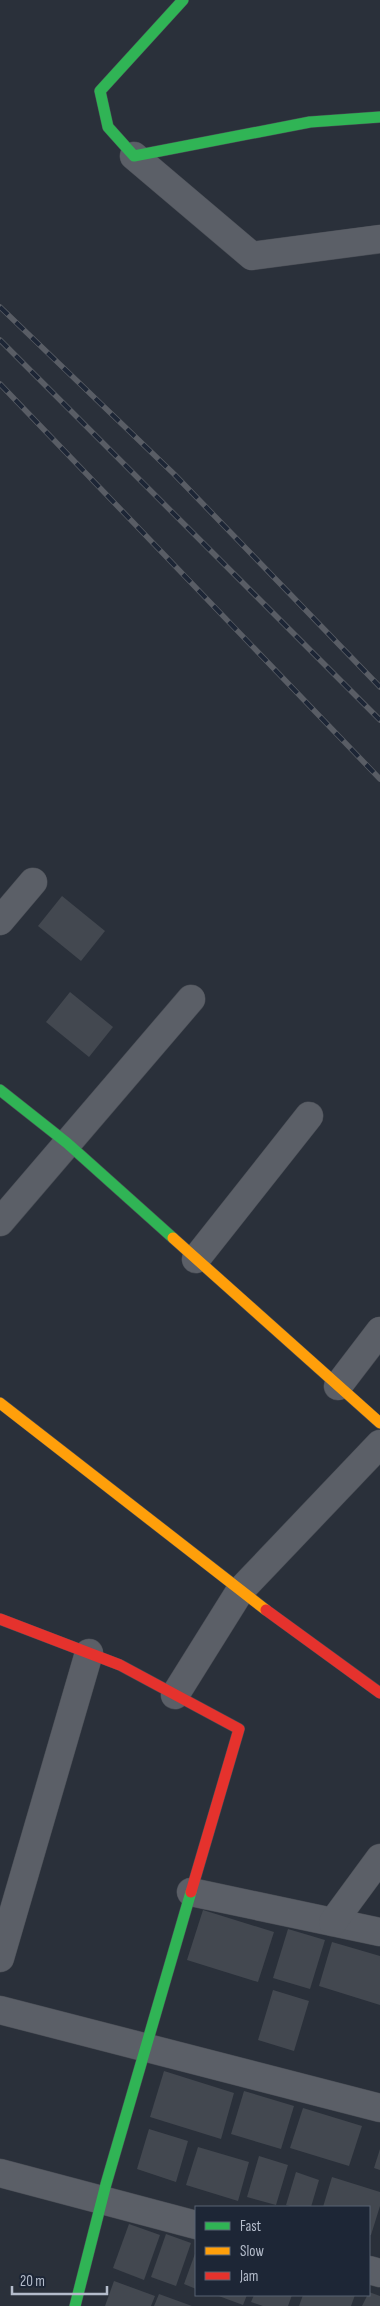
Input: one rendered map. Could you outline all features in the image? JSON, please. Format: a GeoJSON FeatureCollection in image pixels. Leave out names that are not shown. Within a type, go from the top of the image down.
{"type":"FeatureCollection","features":[{"type":"Feature","properties":{"kind":"street"},"geometry":{"type":"LineString","coordinates":[[184,0],[100,91],[108,127],[134,156],[252,256],[380,239]]}},
{"type":"Feature","properties":{"kind":"street"},"geometry":{"type":"LineString","coordinates":[[134,156],[310,122],[380,117]]}},
{"type":"Feature","properties":{"kind":"street"},"geometry":{"type":"LineString","coordinates":[[0,921],[33,882]]}},
{"type":"Feature","properties":{"kind":"street"},"geometry":{"type":"LineString","coordinates":[[0,1222],[191,999]]}},
{"type":"Feature","properties":{"kind":"street"},"geometry":{"type":"LineString","coordinates":[[0,1090],[68,1143],[380,1423]]}},
{"type":"Feature","properties":{"kind":"street"},"geometry":{"type":"LineString","coordinates":[[196,1259],[308,1116]]}},
{"type":"Feature","properties":{"kind":"street"},"geometry":{"type":"LineString","coordinates":[[338,1386],[380,1331]]}},
{"type":"Feature","properties":{"kind":"street"},"geometry":{"type":"LineString","coordinates":[[0,1403],[240,1591],[380,1693]]}},
{"type":"Feature","properties":{"kind":"street"},"geometry":{"type":"LineString","coordinates":[[175,1695],[240,1591],[378,1449]]}},
{"type":"Feature","properties":{"kind":"street"},"geometry":{"type":"LineString","coordinates":[[0,1619],[120,1665],[239,1729],[102,2200],[75,2306]]}},
{"type":"Feature","properties":{"kind":"street"},"geometry":{"type":"LineString","coordinates":[[0,1958],[89,1653]]}},
{"type":"Feature","properties":{"kind":"street"},"geometry":{"type":"LineString","coordinates":[[333,1922],[380,1858]]}},
{"type":"Feature","properties":{"kind":"street"},"geometry":{"type":"LineString","coordinates":[[191,1892],[380,1932]]}},
{"type":"Feature","properties":{"kind":"street"},"geometry":{"type":"LineString","coordinates":[[0,2010],[380,2108]]}},
{"type":"Feature","properties":{"kind":"street"},"geometry":{"type":"LineString","coordinates":[[0,2173],[195,2225]]}},
{"type":"Feature","properties":{"kind":"building"},"geometry":{"type":"Polygon","coordinates":[[[62,896],[105,931],[81,961],[38,926],[62,896]]]}},
{"type":"Feature","properties":{"kind":"building"},"geometry":{"type":"Polygon","coordinates":[[[70,992],[113,1027],[89,1057],[46,1022],[70,992]]]}},
{"type":"Feature","properties":{"kind":"building"},"geometry":{"type":"Polygon","coordinates":[[[203,1910],[274,1932],[258,1982],[187,1960],[203,1910]]]}},
{"type":"Feature","properties":{"kind":"building"},"geometry":{"type":"Polygon","coordinates":[[[288,1929],[325,1940],[310,1989],[273,1978],[288,1929]]]}},
{"type":"Feature","properties":{"kind":"building"},"geometry":{"type":"Polygon","coordinates":[[[332,1942],[380,1956],[380,2005],[319,1986],[332,1942]]]}},
{"type":"Feature","properties":{"kind":"building"},"geometry":{"type":"Polygon","coordinates":[[[273,1990],[309,2001],[294,2051],[258,2040],[273,1990]]]}},
{"type":"Feature","properties":{"kind":"building"},"geometry":{"type":"Polygon","coordinates":[[[164,2071],[234,2093],[221,2139],[150,2117],[164,2071]]]}},
{"type":"Feature","properties":{"kind":"building"},"geometry":{"type":"Polygon","coordinates":[[[244,2091],[294,2106],[281,2149],[231,2134],[244,2091]]]}},
{"type":"Feature","properties":{"kind":"building"},"geometry":{"type":"Polygon","coordinates":[[[303,2108],[362,2126],[349,2166],[290,2148],[303,2108]]]}},
{"type":"Feature","properties":{"kind":"building"},"geometry":{"type":"Polygon","coordinates":[[[149,2129],[188,2141],[176,2182],[137,2169],[149,2129]]]}},
{"type":"Feature","properties":{"kind":"building"},"geometry":{"type":"Polygon","coordinates":[[[198,2147],[249,2162],[238,2201],[186,2185],[198,2147]]]}},
{"type":"Feature","properties":{"kind":"building"},"geometry":{"type":"Polygon","coordinates":[[[380,2149],[380,2170],[374,2168],[380,2149]]]}},
{"type":"Feature","properties":{"kind":"building"},"geometry":{"type":"Polygon","coordinates":[[[259,2156],[288,2165],[276,2205],[247,2197],[259,2156]]]}},
{"type":"Feature","properties":{"kind":"building"},"geometry":{"type":"Polygon","coordinates":[[[296,2172],[319,2180],[311,2206],[286,2205],[296,2172]]]}},
{"type":"Feature","properties":{"kind":"building"},"geometry":{"type":"Polygon","coordinates":[[[332,2177],[380,2192],[380,2206],[371,2235],[370,2206],[323,2206],[332,2177]]]}},
{"type":"Feature","properties":{"kind":"building"},"geometry":{"type":"Polygon","coordinates":[[[129,2224],[160,2235],[144,2280],[113,2268],[129,2224]]]}},
{"type":"Feature","properties":{"kind":"building"},"geometry":{"type":"Polygon","coordinates":[[[166,2234],[191,2243],[176,2286],[151,2277],[166,2234]]]}},
{"type":"Feature","properties":{"kind":"building"},"geometry":{"type":"Polygon","coordinates":[[[195,2254],[195,2289],[184,2284],[195,2254]]]}},
{"type":"Feature","properties":{"kind":"building"},"geometry":{"type":"Polygon","coordinates":[[[114,2281],[155,2296],[151,2306],[105,2306],[114,2281]]]}},
{"type":"Feature","properties":{"kind":"building"},"geometry":{"type":"Polygon","coordinates":[[[370,2292],[380,2296],[380,2306],[362,2306],[367,2296],[370,2296],[370,2292]]]}},
{"type":"Feature","properties":{"kind":"building"},"geometry":{"type":"Polygon","coordinates":[[[159,2294],[192,2306],[154,2306],[159,2294]]]}},
{"type":"Feature","properties":{"kind":"building"},"geometry":{"type":"Polygon","coordinates":[[[219,2296],[247,2296],[243,2305],[219,2296]]]}},
{"type":"Feature","properties":{"kind":"building"},"geometry":{"type":"Polygon","coordinates":[[[254,2296],[292,2296],[288,2306],[263,2306],[251,2302],[254,2296]]]}},
{"type":"Feature","properties":{"kind":"building"},"geometry":{"type":"Polygon","coordinates":[[[303,2296],[355,2296],[351,2306],[299,2306],[303,2296]]]}},
{"type":"Feature","properties":{"kind":"railway"},"geometry":{"type":"LineString","coordinates":[[0,307],[174,474],[380,687]]}},
{"type":"Feature","properties":{"kind":"railway"},"geometry":{"type":"LineString","coordinates":[[0,340],[380,720]]}},
{"type":"Feature","properties":{"kind":"railway"},"geometry":{"type":"LineString","coordinates":[[0,384],[380,779]]}},
{"type":"Feature","properties":{"kind":"traffic: fast"},"geometry":{"type":"LineString","coordinates":[[183,0],[100,91],[108,127],[134,156],[310,122],[380,117]]}},
{"type":"Feature","properties":{"kind":"traffic: fast"},"geometry":{"type":"LineString","coordinates":[[0,1090],[67,1143],[173,1238]]}},
{"type":"Feature","properties":{"kind":"traffic: fast"},"geometry":{"type":"LineString","coordinates":[[75,2306],[106,2184],[191,1892]]}},
{"type":"Feature","properties":{"kind":"traffic: slow"},"geometry":{"type":"LineString","coordinates":[[173,1238],[380,1423]]}},
{"type":"Feature","properties":{"kind":"traffic: slow"},"geometry":{"type":"LineString","coordinates":[[0,1403],[266,1610]]}},
{"type":"Feature","properties":{"kind":"traffic: jam"},"geometry":{"type":"LineString","coordinates":[[266,1610],[380,1693]]}},
{"type":"Feature","properties":{"kind":"traffic: jam"},"geometry":{"type":"LineString","coordinates":[[0,1619],[120,1665],[239,1729],[191,1892]]}}]}
